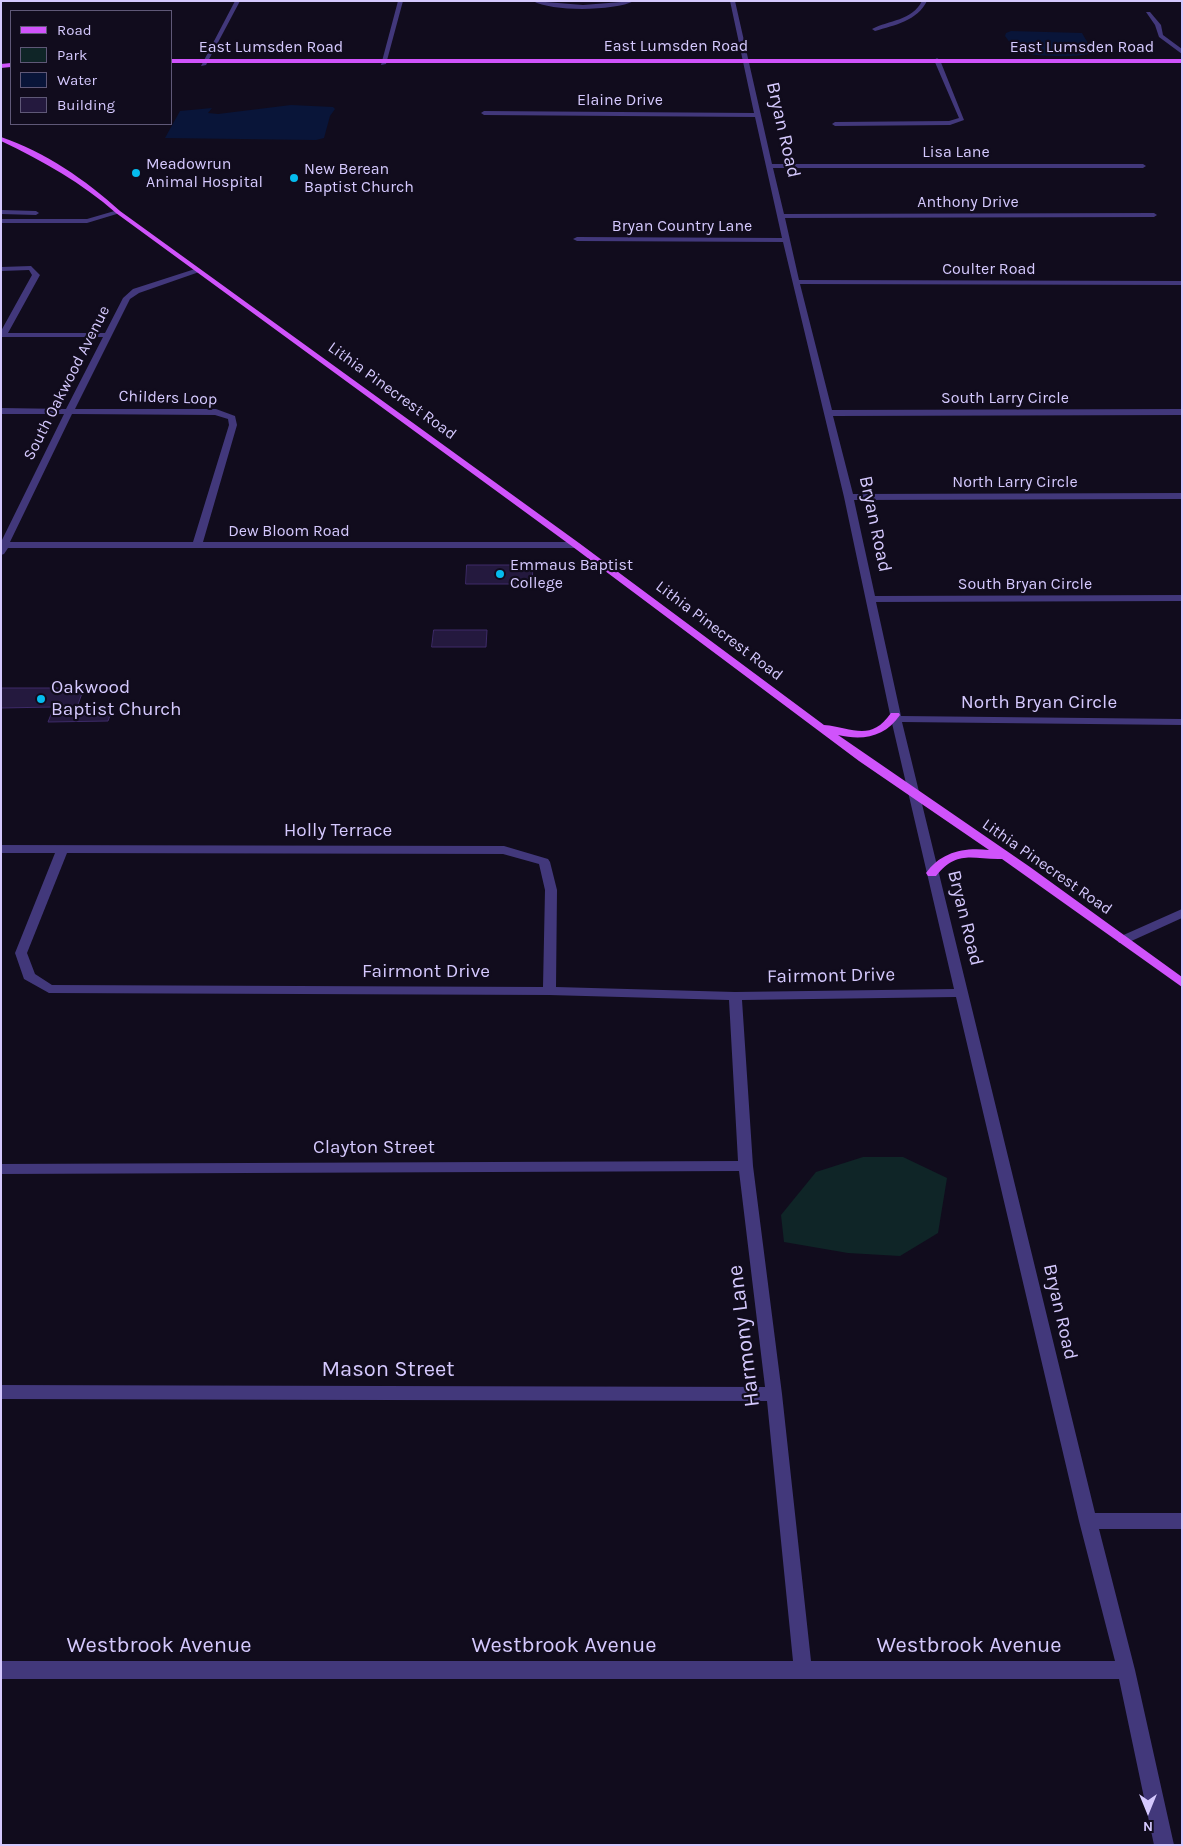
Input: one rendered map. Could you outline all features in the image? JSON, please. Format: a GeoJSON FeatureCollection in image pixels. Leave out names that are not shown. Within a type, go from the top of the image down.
{"type":"FeatureCollection","features":[{"type":"Feature","properties":{"kind":"main road","name":"East Lumsden Road"},"geometry":{"type":"LineString","coordinates":[[172,61],[204,63]]}},
{"type":"Feature","properties":{"kind":"main road","name":"East Lumsden Road"},"geometry":{"type":"LineString","coordinates":[[172,65],[383,62],[1182,61]]}},
{"type":"Feature","properties":{"kind":"main road","name":"East Lumsden Road"},"geometry":{"type":"LineString","coordinates":[[938,62],[1182,66]]}},
{"type":"Feature","properties":{"kind":"main road","name":"Lithia Pinecrest Road"},"geometry":{"type":"LineString","coordinates":[[1,139],[70,175],[105,200],[118,212],[198,271],[576,545],[815,724],[1182,983]]}},
{"type":"Feature","properties":{"kind":"main road"},"geometry":{"type":"LineString","coordinates":[[1,145],[64,181]]}},
{"type":"Feature","properties":{"kind":"main road"},"geometry":{"type":"LineString","coordinates":[[51,172],[70,175]]}},
{"type":"Feature","properties":{"kind":"main road","name":"Lithia Pinecrest Road"},"geometry":{"type":"LineString","coordinates":[[87,197],[118,212]]}},
{"type":"Feature","properties":{"kind":"main road"},"geometry":{"type":"LineString","coordinates":[[815,724],[839,732],[869,734],[886,728],[896,717]]}},
{"type":"Feature","properties":{"kind":"main road"},"geometry":{"type":"LineString","coordinates":[[932,873],[943,860],[963,853],[982,852],[1004,856]]}},
{"type":"Feature","properties":{"kind":"street"},"geometry":{"type":"LineString","coordinates":[[204,63],[238,1]]}},
{"type":"Feature","properties":{"kind":"street"},"geometry":{"type":"LineString","coordinates":[[383,62],[401,1]]}},
{"type":"Feature","properties":{"kind":"street"},"geometry":{"type":"LineString","coordinates":[[535,1],[550,5],[616,5],[632,1]]}},
{"type":"Feature","properties":{"kind":"street","name":"Bryan Road"},"geometry":{"type":"LineString","coordinates":[[732,1],[768,166],[849,497],[869,599],[913,793],[1088,1521],[1126,1670],[1164,1845]]}},
{"type":"Feature","properties":{"kind":"street"},"geometry":{"type":"LineString","coordinates":[[875,29],[916,14],[922,9],[925,1]]}},
{"type":"Feature","properties":{"kind":"street"},"geometry":{"type":"LineString","coordinates":[[1148,13],[1158,25],[1159,34],[1182,52]]}},
{"type":"Feature","properties":{"kind":"street"},"geometry":{"type":"LineString","coordinates":[[835,124],[950,122],[962,119],[938,62]]}},
{"type":"Feature","properties":{"kind":"street","name":"Elaine Drive"},"geometry":{"type":"LineString","coordinates":[[484,113],[757,114]]}},
{"type":"Feature","properties":{"kind":"street","name":"Lisa Lane"},"geometry":{"type":"LineString","coordinates":[[768,166],[1143,166]]}},
{"type":"Feature","properties":{"kind":"street"},"geometry":{"type":"LineString","coordinates":[[1,212],[67,216],[118,212]]}},
{"type":"Feature","properties":{"kind":"street"},"geometry":{"type":"LineString","coordinates":[[1,221],[87,221],[118,212]]}},
{"type":"Feature","properties":{"kind":"street","name":"Anthony Drive"},"geometry":{"type":"LineString","coordinates":[[781,216],[1154,215]]}},
{"type":"Feature","properties":{"kind":"street","name":"Bryan Country Lane"},"geometry":{"type":"LineString","coordinates":[[576,239],[787,240]]}},
{"type":"Feature","properties":{"kind":"street"},"geometry":{"type":"LineString","coordinates":[[1,268],[31,268],[36,275],[2,335],[107,335]]}},
{"type":"Feature","properties":{"kind":"street","name":"South Oakwood Avenue"},"geometry":{"type":"LineString","coordinates":[[2,547],[127,298],[136,291],[198,271]]}},
{"type":"Feature","properties":{"kind":"street","name":"Coulter Road"},"geometry":{"type":"LineString","coordinates":[[796,282],[1182,283]]}},
{"type":"Feature","properties":{"kind":"street","name":"Childers Loop"},"geometry":{"type":"LineString","coordinates":[[1,412],[216,412],[232,418],[233,425],[197,545]]}},
{"type":"Feature","properties":{"kind":"street","name":"South Larry Circle"},"geometry":{"type":"LineString","coordinates":[[828,413],[1182,412]]}},
{"type":"Feature","properties":{"kind":"street","name":"North Larry Circle"},"geometry":{"type":"LineString","coordinates":[[849,497],[1182,496]]}},
{"type":"Feature","properties":{"kind":"street","name":"Dew Bloom Road"},"geometry":{"type":"LineString","coordinates":[[2,547],[576,545]]}},
{"type":"Feature","properties":{"kind":"street","name":"South Bryan Circle"},"geometry":{"type":"LineString","coordinates":[[869,599],[1182,598]]}},
{"type":"Feature","properties":{"kind":"street","name":"North Bryan Circle"},"geometry":{"type":"LineString","coordinates":[[896,717],[1182,722]]}},
{"type":"Feature","properties":{"kind":"street","name":"Holly Terrace"},"geometry":{"type":"LineString","coordinates":[[1,849],[504,850],[512,852],[544,862],[551,890],[549,991]]}},
{"type":"Feature","properties":{"kind":"street","name":"Fairmont Drive"},"geometry":{"type":"LineString","coordinates":[[62,850],[21,952],[29,976],[49,989],[549,991],[735,996],[962,993]]}},
{"type":"Feature","properties":{"kind":"street"},"geometry":{"type":"LineString","coordinates":[[1123,940],[1182,913]]}},
{"type":"Feature","properties":{"kind":"street","name":"Harmony Lane"},"geometry":{"type":"LineString","coordinates":[[735,996],[746,1166],[774,1394],[803,1670]]}},
{"type":"Feature","properties":{"kind":"street","name":"Clayton Street"},"geometry":{"type":"LineString","coordinates":[[1,1169],[746,1166]]}},
{"type":"Feature","properties":{"kind":"street","name":"Mason Street"},"geometry":{"type":"LineString","coordinates":[[1,1392],[774,1394]]}},
{"type":"Feature","properties":{"kind":"street"},"geometry":{"type":"LineString","coordinates":[[1088,1521],[1182,1521]]}},
{"type":"Feature","properties":{"kind":"street","name":"Westbrook Avenue"},"geometry":{"type":"LineString","coordinates":[[1,1670],[1126,1670]]}},
{"type":"Feature","properties":{"kind":"green space"},"geometry":{"type":"Polygon","coordinates":[[[863,1157],[903,1157],[947,1178],[938,1233],[900,1256],[848,1253],[784,1242],[781,1215],[816,1172],[863,1157]]]}},
{"type":"Feature","properties":{"kind":"water"},"geometry":{"type":"Polygon","coordinates":[[[1011,31],[1082,33],[1093,52],[1078,56],[1044,56],[1017,52],[1005,36],[1006,33],[1011,31]]]}},
{"type":"Feature","properties":{"kind":"water"},"geometry":{"type":"Polygon","coordinates":[[[291,105],[333,107],[335,109],[330,116],[324,138],[316,140],[165,138],[180,111],[212,108],[208,113],[218,114],[291,105]]]}},
{"type":"Feature","properties":{"kind":"building","name":"Emmaus Baptist College"},"geometry":{"type":"Polygon","coordinates":[[[467,565],[533,565],[532,584],[466,584],[467,565]]]}},
{"type":"Feature","properties":{"kind":"building"},"geometry":{"type":"Polygon","coordinates":[[[434,630],[487,630],[486,647],[432,647],[434,630]]]}},
{"type":"Feature","properties":{"kind":"building","name":"Oakwood Baptist Church"},"geometry":{"type":"Polygon","coordinates":[[[1,688],[84,688],[77,707],[113,707],[108,721],[48,722],[54,707],[1,708],[1,688]]]}},
{"type":"Feature","properties":{"kind":"place","name":"Meadowrun Animal Hospital"},"geometry":{"type":"Point","coordinates":[136,173]}},
{"type":"Feature","properties":{"kind":"place","name":"New Berean Baptist Church"},"geometry":{"type":"Point","coordinates":[294,178]}},
{"type":"Feature","properties":{"kind":"place","name":"Emmaus Baptist College"},"geometry":{"type":"Point","coordinates":[500,574]}},
{"type":"Feature","properties":{"kind":"place","name":"Oakwood Baptist Church"},"geometry":{"type":"Point","coordinates":[41,699]}}]}
